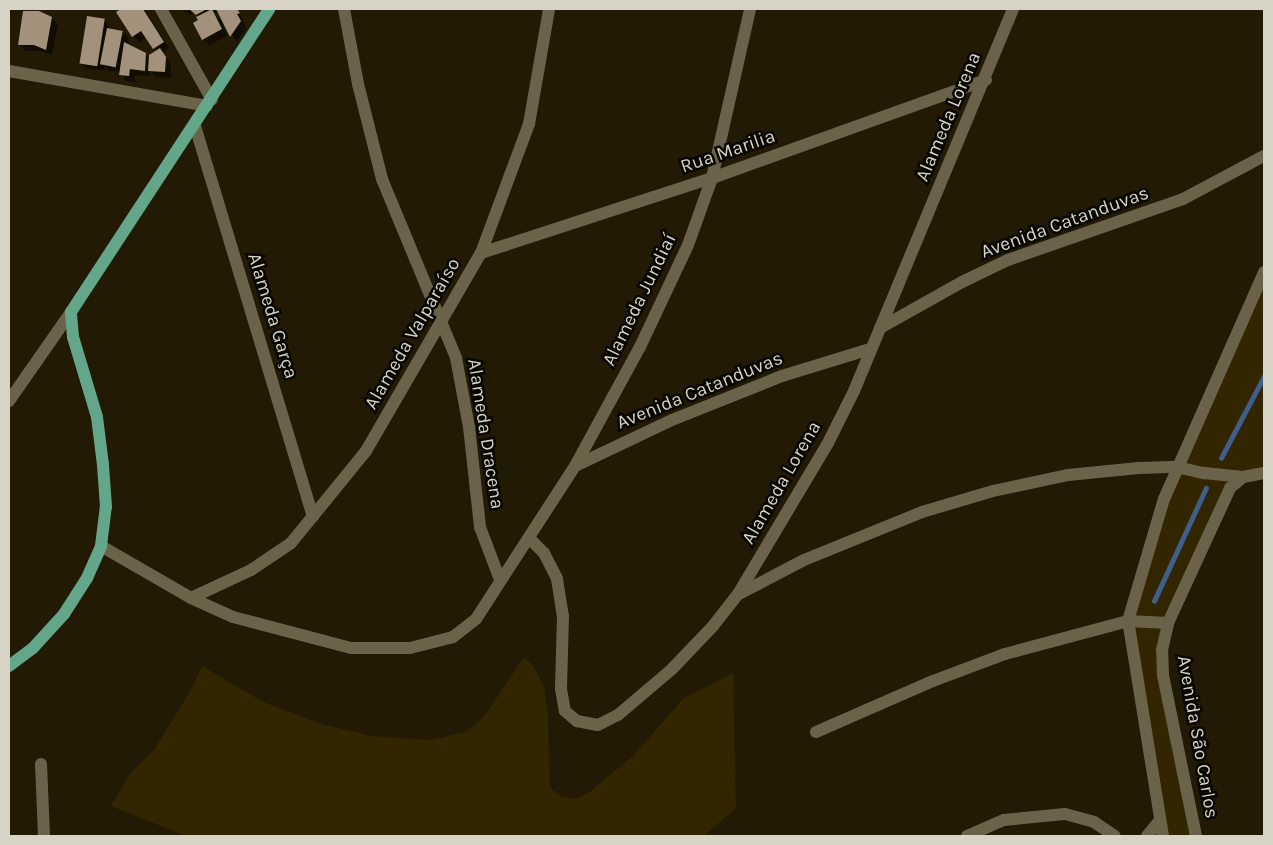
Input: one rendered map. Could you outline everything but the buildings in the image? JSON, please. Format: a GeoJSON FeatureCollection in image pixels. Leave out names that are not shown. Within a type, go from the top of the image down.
{"type":"FeatureCollection","features":[{"type":"Feature","properties":{"kind":"main road"},"geometry":{"type":"LineString","coordinates":[[9,666],[33,648],[64,614],[88,578],[101,546],[106,507],[97,416],[72,337],[71,312],[195,126],[269,9]]}},
{"type":"Feature","properties":{"kind":"street"},"geometry":{"type":"LineString","coordinates":[[161,9],[210,103]]}},
{"type":"Feature","properties":{"kind":"street","name":"Alameda Dracena"},"geometry":{"type":"LineString","coordinates":[[344,9],[358,84],[382,179],[456,358],[469,427],[480,527],[500,580]]}},
{"type":"Feature","properties":{"kind":"street","name":"Alameda Valparaíso"},"geometry":{"type":"LineString","coordinates":[[191,598],[251,570],[291,543],[366,451],[481,253],[529,124],[549,9]]}},
{"type":"Feature","properties":{"kind":"street","name":"Alameda Jundiaí"},"geometry":{"type":"LineString","coordinates":[[101,546],[191,598],[232,617],[351,648],[410,648],[453,637],[476,620],[500,580],[530,539],[575,466],[640,347],[688,245],[712,178],[750,9]]}},
{"type":"Feature","properties":{"kind":"street","name":"Alameda Lorena"},"geometry":{"type":"LineString","coordinates":[[530,539],[544,553],[556,579],[563,616],[561,690],[565,711],[577,721],[598,725],[618,715],[672,669],[738,594],[828,443],[854,391],[870,349],[986,80],[1013,9]]}},
{"type":"Feature","properties":{"kind":"street"},"geometry":{"type":"LineString","coordinates":[[9,70],[210,103]]}},
{"type":"Feature","properties":{"kind":"street","name":"Rua Marilia"},"geometry":{"type":"LineString","coordinates":[[481,253],[712,178],[986,80]]}},
{"type":"Feature","properties":{"kind":"street","name":"Alameda Garça"},"geometry":{"type":"LineString","coordinates":[[195,126],[314,517]]}},
{"type":"Feature","properties":{"kind":"street","name":"Avenida Catanduvas"},"geometry":{"type":"LineString","coordinates":[[880,328],[962,282],[1008,260],[1183,199],[1264,156]]}},
{"type":"Feature","properties":{"kind":"street"},"geometry":{"type":"LineString","coordinates":[[1163,836],[1128,621],[1164,499],[1264,272]]}},
{"type":"Feature","properties":{"kind":"street"},"geometry":{"type":"LineString","coordinates":[[9,401],[71,312]]}},
{"type":"Feature","properties":{"kind":"street","name":"Avenida Catanduvas"},"geometry":{"type":"LineString","coordinates":[[575,466],[672,420],[732,396],[870,349]]}},
{"type":"Feature","properties":{"kind":"street"},"geometry":{"type":"LineString","coordinates":[[738,594],[804,560],[922,512],[993,491],[1068,475],[1177,467],[1243,477],[1264,474]]}},
{"type":"Feature","properties":{"kind":"street","name":"Avenida São Carlos"},"geometry":{"type":"LineString","coordinates":[[1196,836],[1163,675],[1162,650],[1168,623],[1230,488],[1243,477]]}},
{"type":"Feature","properties":{"kind":"street"},"geometry":{"type":"LineString","coordinates":[[816,732],[933,681],[1005,654],[1079,632],[1128,621],[1168,623]]}},
{"type":"Feature","properties":{"kind":"street"},"geometry":{"type":"LineString","coordinates":[[41,764],[44,836]]}},
{"type":"Feature","properties":{"kind":"street"},"geometry":{"type":"LineString","coordinates":[[967,836],[1004,820],[1065,814],[1094,822],[1115,836]]}},
{"type":"Feature","properties":{"kind":"street"},"geometry":{"type":"LineString","coordinates":[[1147,836],[1160,820]]}},
{"type":"Feature","properties":{"kind":"shaded area"},"geometry":{"type":"Polygon","coordinates":[[[1264,272],[1264,473],[1230,488],[1162,650],[1196,836],[1163,836],[1130,643],[1164,499],[1264,272]]]}},
{"type":"Feature","properties":{"kind":"shaded area"},"geometry":{"type":"Polygon","coordinates":[[[524,657],[534,667],[544,687],[548,716],[550,788],[560,796],[576,799],[591,791],[633,756],[683,699],[733,673],[736,808],[704,836],[186,836],[111,806],[132,771],[154,750],[192,688],[202,666],[263,702],[321,724],[371,736],[431,740],[465,732],[483,718],[524,657]]]}},
{"type":"Feature","properties":{"kind":"waterway"},"geometry":{"type":"LineString","coordinates":[[1221,458],[1264,376]]}},
{"type":"Feature","properties":{"kind":"waterway"},"geometry":{"type":"LineString","coordinates":[[1154,601],[1206,488]]}}]}
